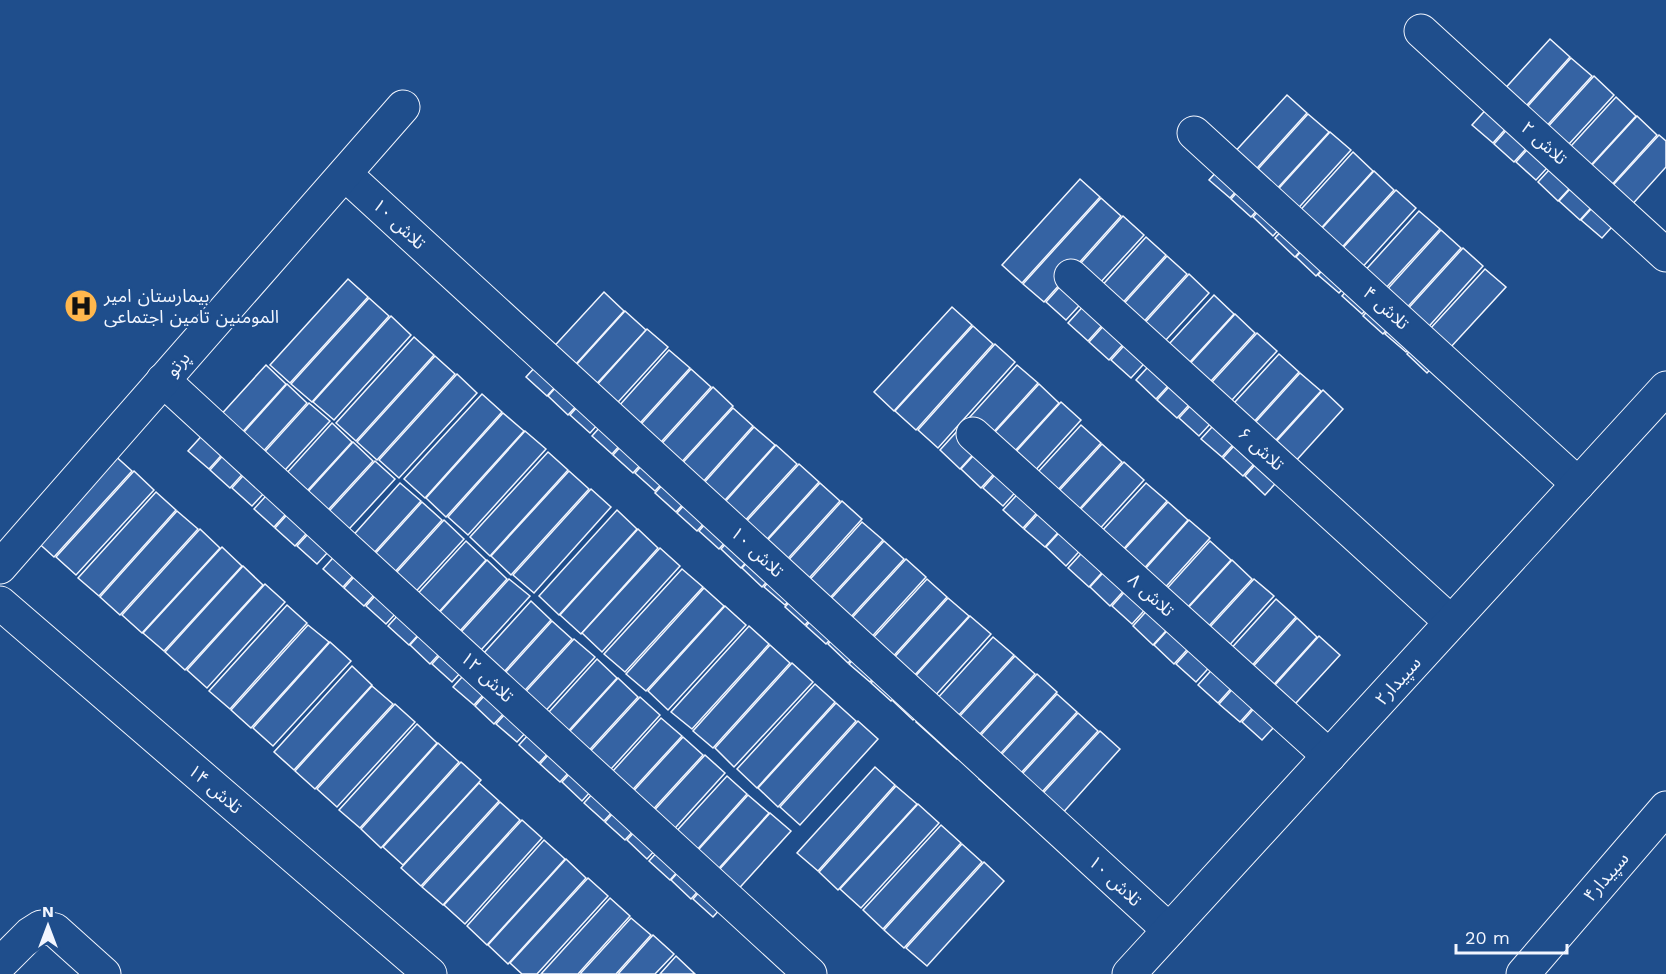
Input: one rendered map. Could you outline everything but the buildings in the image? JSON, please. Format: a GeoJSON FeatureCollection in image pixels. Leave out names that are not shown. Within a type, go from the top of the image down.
{"type":"FeatureCollection","features":[{"type":"Feature","properties":{"kind":"street","name":"تلاش ۲"},"geometry":{"type":"LineString","coordinates":[[1421,31],[1666,255]]}},
{"type":"Feature","properties":{"kind":"street","name":"پرتو"},"geometry":{"type":"LineString","coordinates":[[0,567],[403,107]]}},
{"type":"Feature","properties":{"kind":"street","name":"تلاش ۴"},"geometry":{"type":"LineString","coordinates":[[1194,133],[1578,484]]}},
{"type":"Feature","properties":{"kind":"street","name":"تلاش ۱۰"},"geometry":{"type":"LineString","coordinates":[[345,174],[1169,930]]}},
{"type":"Feature","properties":{"kind":"street","name":"تلاش ۶"},"geometry":{"type":"LineString","coordinates":[[1071,276],[1451,622]]}},
{"type":"Feature","properties":{"kind":"street","name":"تلاش ۱۲"},"geometry":{"type":"LineString","coordinates":[[163,381],[810,974]]}},
{"type":"Feature","properties":{"kind":"street","name":"سپیدار۲"},"geometry":{"type":"LineString","coordinates":[[1129,974],[1666,388]]}},
{"type":"Feature","properties":{"kind":"street","name":"تلاش ۸"},"geometry":{"type":"LineString","coordinates":[[973,434],[1329,756]]}},
{"type":"Feature","properties":{"kind":"street","name":"تلاش ۱۴"},"geometry":{"type":"LineString","coordinates":[[0,603],[430,974]]}},
{"type":"Feature","properties":{"kind":"street","name":"سپیدار۴"},"geometry":{"type":"LineString","coordinates":[[1523,974],[1666,808]]}},
{"type":"Feature","properties":{"kind":"street"},"geometry":{"type":"LineString","coordinates":[[3,956],[41,927],[55,930],[104,974]]}},
{"type":"Feature","properties":{"kind":"place","name":"بیمارستان امیر المومنین تامین اجتماعی"},"geometry":{"type":"Point","coordinates":[81,306]}}]}
